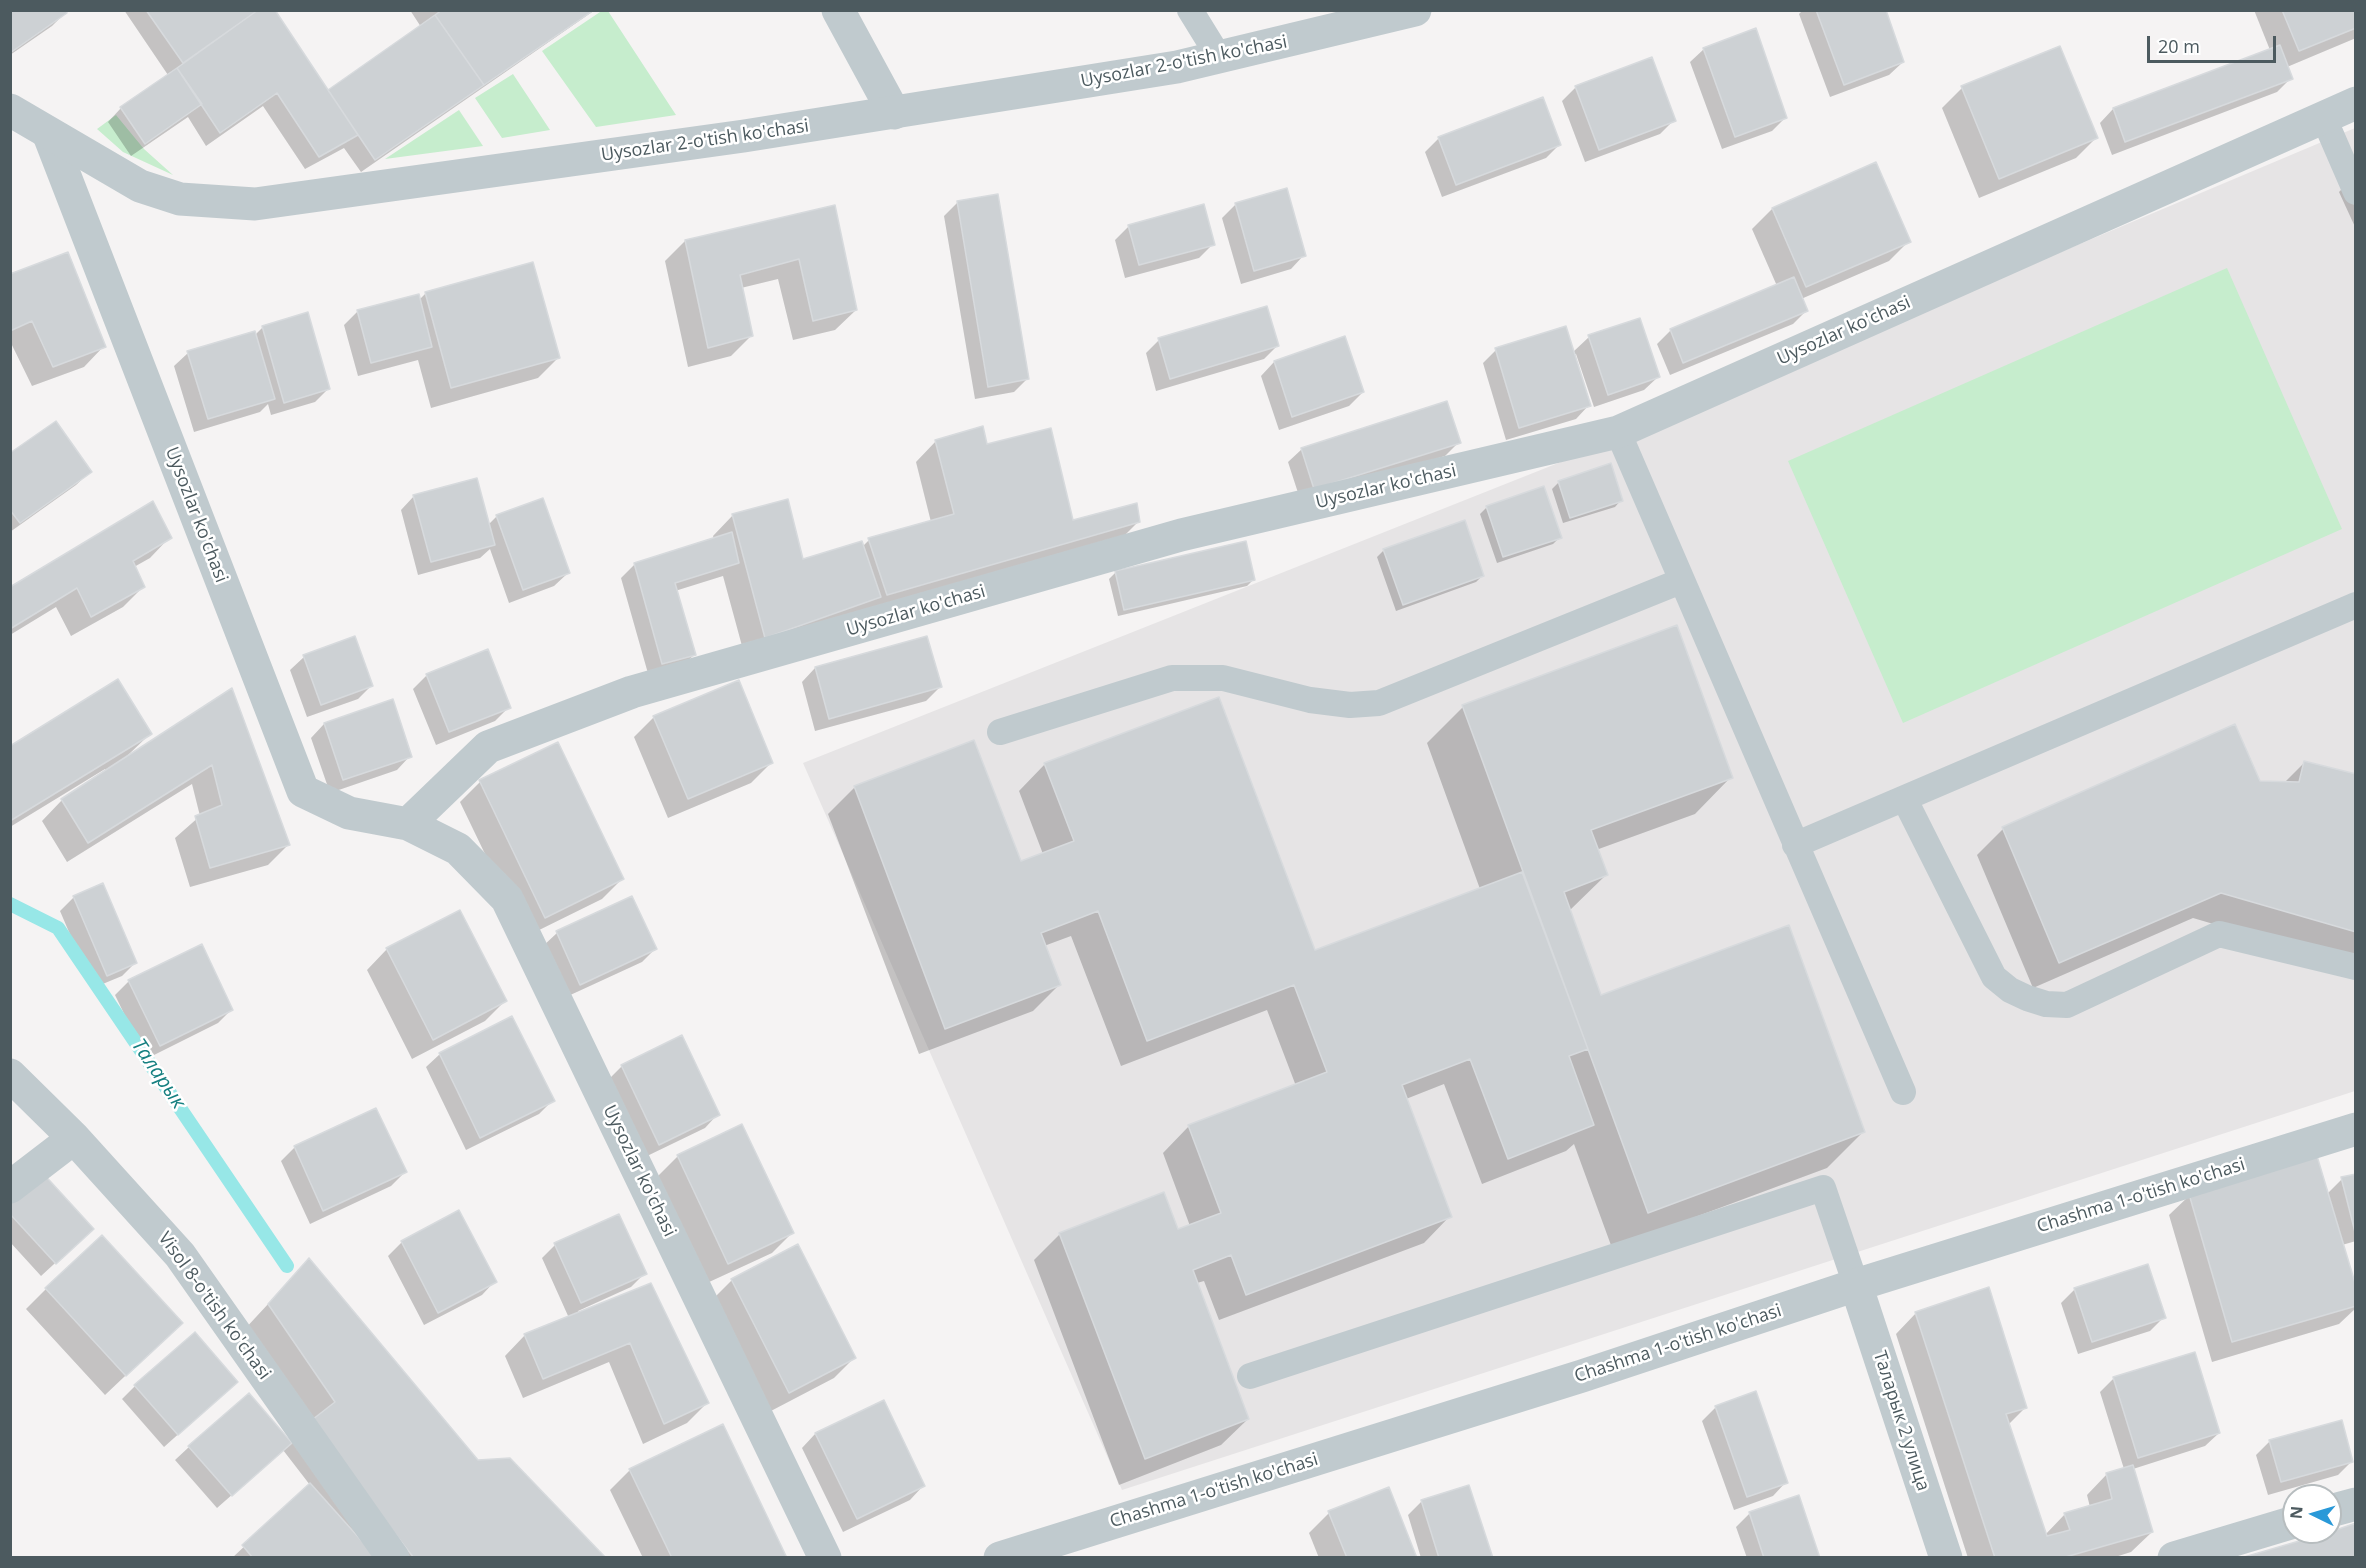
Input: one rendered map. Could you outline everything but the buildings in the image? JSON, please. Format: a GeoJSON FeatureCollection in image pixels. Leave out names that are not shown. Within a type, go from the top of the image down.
{"type":"FeatureCollection","features":[{"type":"Feature","properties":{"kind":"street"},"geometry":{"type":"LineString","coordinates":[[838,10],[894,113]]}},
{"type":"Feature","properties":{"kind":"street","name":"Uysozlar 2-o'tish ko'chasi"},"geometry":{"type":"LineString","coordinates":[[10,110],[49,135],[140,186],[180,199],[255,204],[894,113],[1177,67],[1415,10]]}},
{"type":"Feature","properties":{"kind":"street","name":"Uysozlar ko'chasi"},"geometry":{"type":"LineString","coordinates":[[408,824],[488,747],[632,692],[1181,535],[1617,432],[2355,103]]}},
{"type":"Feature","properties":{"kind":"street","name":"Uysozlar ko'chasi"},"geometry":{"type":"LineString","coordinates":[[49,135],[303,791],[349,813],[408,824],[458,849],[507,898],[825,1557]]}},
{"type":"Feature","properties":{"kind":"street","name":"Visol 8-o'tish ko'chasi"},"geometry":{"type":"LineString","coordinates":[[10,1075],[74,1138],[180,1255],[393,1557]]}},
{"type":"Feature","properties":{"kind":"street","name":"Chashma 1-o'tish ko'chasi"},"geometry":{"type":"LineString","coordinates":[[1000,1557],[1582,1376],[1856,1285],[2355,1129]]}},
{"type":"Feature","properties":{"kind":"street"},"geometry":{"type":"LineString","coordinates":[[10,1187],[74,1138]]}},
{"type":"Feature","properties":{"kind":"street","name":"Таларык 2 улица"},"geometry":{"type":"LineString","coordinates":[[1856,1285],[1946,1557]]}},
{"type":"Feature","properties":{"kind":"street"},"geometry":{"type":"LineString","coordinates":[[2174,1557],[2282,1526]]}},
{"type":"Feature","properties":{"kind":"lane"},"geometry":{"type":"LineString","coordinates":[[1190,10],[1219,57]]}},
{"type":"Feature","properties":{"kind":"lane"},"geometry":{"type":"LineString","coordinates":[[2323,116],[2355,192]]}},
{"type":"Feature","properties":{"kind":"lane"},"geometry":{"type":"LineString","coordinates":[[1617,432],[1904,1092]]}},
{"type":"Feature","properties":{"kind":"lane"},"geometry":{"type":"LineString","coordinates":[[1000,732],[1172,678],[1223,678],[1310,700],[1350,705],[1379,704],[1681,581]]}},
{"type":"Feature","properties":{"kind":"lane"},"geometry":{"type":"LineString","coordinates":[[1795,845],[1905,800],[2355,605]]}},
{"type":"Feature","properties":{"kind":"lane"},"geometry":{"type":"LineString","coordinates":[[1905,800],[1994,977],[2010,990],[2027,998],[2046,1004],[2067,1005],[2219,934],[2355,967]]}},
{"type":"Feature","properties":{"kind":"lane"},"geometry":{"type":"LineString","coordinates":[[1250,1376],[1823,1188],[1856,1285]]}},
{"type":"Feature","properties":{"kind":"shaded area"},"geometry":{"type":"Polygon","coordinates":[[[2355,128],[2355,1091],[1122,1490],[803,763],[1591,450],[2355,128]]]}},
{"type":"Feature","properties":{"kind":"green space"},"geometry":{"type":"Polygon","coordinates":[[[603,10],[608,11],[676,115],[596,127],[542,51],[603,10]]]}},
{"type":"Feature","properties":{"kind":"green space"},"geometry":{"type":"Polygon","coordinates":[[[513,74],[550,130],[502,138],[475,98],[513,74]]]}},
{"type":"Feature","properties":{"kind":"green space"},"geometry":{"type":"Polygon","coordinates":[[[459,110],[483,146],[385,159],[459,110]]]}},
{"type":"Feature","properties":{"kind":"green space"},"geometry":{"type":"Polygon","coordinates":[[[116,115],[144,149],[173,175],[123,152],[97,129],[116,115]]]}},
{"type":"Feature","properties":{"kind":"green space"},"geometry":{"type":"Polygon","coordinates":[[[2227,268],[2342,529],[1903,723],[1788,461],[2227,268]]]}},
{"type":"Feature","properties":{"kind":"waterway","name":"Таларык"},"geometry":{"type":"LineString","coordinates":[[10,904],[58,928],[287,1266]]}}]}
